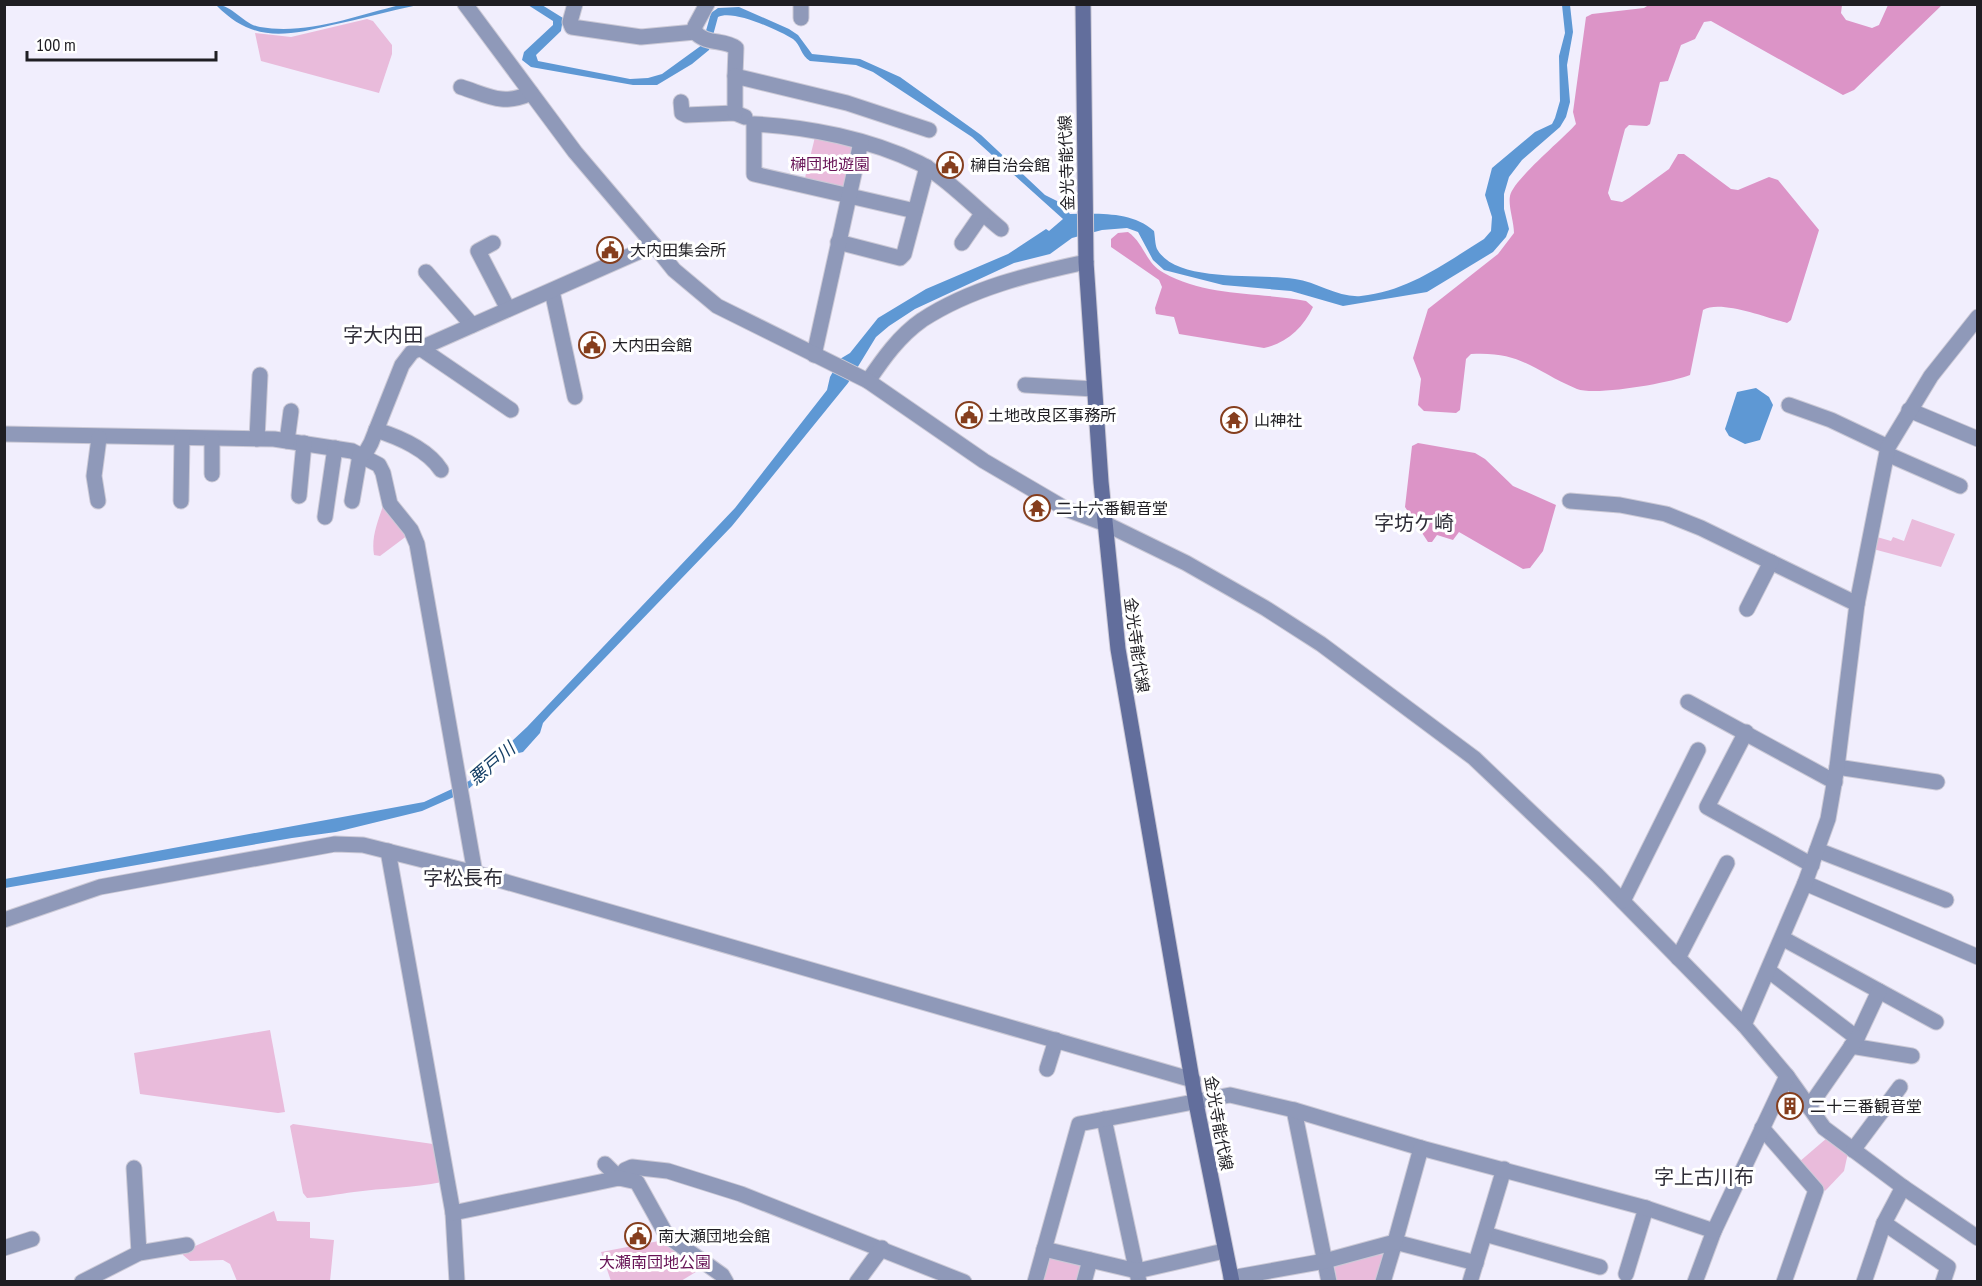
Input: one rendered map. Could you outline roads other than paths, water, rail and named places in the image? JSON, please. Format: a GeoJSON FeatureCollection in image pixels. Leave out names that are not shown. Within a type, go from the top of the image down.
{"type":"FeatureCollection","features":[{"type":"Feature","properties":{"kind":"main road","name":"金光寺能代線"},"geometry":{"type":"LineString","coordinates":[[1083,4],[1082,117],[1086,262],[1094,389],[1118,649],[1196,1103],[1231,1280]]}},
{"type":"Feature","properties":{"kind":"street"},"geometry":{"type":"LineString","coordinates":[[465,4],[575,152],[674,270],[708,299],[740,319],[867,381],[984,461],[1066,509],[1106,524],[1186,563],[1265,608],[1353,668],[1474,758],[1623,901],[1744,1025],[1787,1076],[1824,1128],[1977,1238]]}},
{"type":"Feature","properties":{"kind":"street"},"geometry":{"type":"LineString","coordinates":[[575,4],[570,22],[572,27],[640,37],[704,38],[736,48],[735,113]]}},
{"type":"Feature","properties":{"kind":"street"},"geometry":{"type":"LineString","coordinates":[[704,38],[695,26],[707,4]]}},
{"type":"Feature","properties":{"kind":"street"},"geometry":{"type":"LineString","coordinates":[[735,75],[847,103],[930,130]]}},
{"type":"Feature","properties":{"kind":"street"},"geometry":{"type":"LineString","coordinates":[[461,87],[505,101],[514,101],[531,93]]}},
{"type":"Feature","properties":{"kind":"street"},"geometry":{"type":"LineString","coordinates":[[681,102],[682,113],[686,115],[735,113],[754,124],[783,126],[861,142],[927,167],[1001,229]]}},
{"type":"Feature","properties":{"kind":"street"},"geometry":{"type":"LineString","coordinates":[[754,124],[754,174],[915,211]]}},
{"type":"Feature","properties":{"kind":"street"},"geometry":{"type":"LineString","coordinates":[[814,355],[847,195],[861,142]]}},
{"type":"Feature","properties":{"kind":"street"},"geometry":{"type":"LineString","coordinates":[[838,242],[900,258],[904,254],[927,167]]}},
{"type":"Feature","properties":{"kind":"street"},"geometry":{"type":"LineString","coordinates":[[962,243],[982,214]]}},
{"type":"Feature","properties":{"kind":"street"},"geometry":{"type":"LineString","coordinates":[[493,243],[478,251],[508,309]]}},
{"type":"Feature","properties":{"kind":"street"},"geometry":{"type":"LineString","coordinates":[[360,455],[366,452],[402,365],[412,352],[654,245]]}},
{"type":"Feature","properties":{"kind":"street"},"geometry":{"type":"LineString","coordinates":[[867,381],[888,351],[922,320],[990,287],[1025,274],[1086,262]]}},
{"type":"Feature","properties":{"kind":"street"},"geometry":{"type":"LineString","coordinates":[[426,272],[472,325]]}},
{"type":"Feature","properties":{"kind":"street"},"geometry":{"type":"LineString","coordinates":[[552,291],[574,397]]}},
{"type":"Feature","properties":{"kind":"street"},"geometry":{"type":"LineString","coordinates":[[1744,1025],[1805,883],[1828,819],[1836,774],[1857,604],[1888,451],[1909,410],[1931,376],[1977,317]]}},
{"type":"Feature","properties":{"kind":"street"},"geometry":{"type":"LineString","coordinates":[[420,348],[511,410]]}},
{"type":"Feature","properties":{"kind":"street"},"geometry":{"type":"LineString","coordinates":[[257,439],[260,375]]}},
{"type":"Feature","properties":{"kind":"street"},"geometry":{"type":"LineString","coordinates":[[1025,385],[1094,389]]}},
{"type":"Feature","properties":{"kind":"street"},"geometry":{"type":"LineString","coordinates":[[1789,405],[1831,420],[1960,486]]}},
{"type":"Feature","properties":{"kind":"street"},"geometry":{"type":"LineString","coordinates":[[1909,410],[1977,439]]}},
{"type":"Feature","properties":{"kind":"street"},"geometry":{"type":"LineString","coordinates":[[287,441],[291,411]]}},
{"type":"Feature","properties":{"kind":"street"},"geometry":{"type":"LineString","coordinates":[[376,430],[399,438],[437,463],[441,470]]}},
{"type":"Feature","properties":{"kind":"street"},"geometry":{"type":"LineString","coordinates":[[4,434],[287,441],[334,448],[360,455],[379,465],[390,504],[414,535],[475,873]]}},
{"type":"Feature","properties":{"kind":"street"},"geometry":{"type":"LineString","coordinates":[[98,501],[94,476],[99,438]]}},
{"type":"Feature","properties":{"kind":"street"},"geometry":{"type":"LineString","coordinates":[[181,501],[182,438]]}},
{"type":"Feature","properties":{"kind":"street"},"geometry":{"type":"LineString","coordinates":[[212,439],[212,474]]}},
{"type":"Feature","properties":{"kind":"street"},"geometry":{"type":"LineString","coordinates":[[299,496],[304,443]]}},
{"type":"Feature","properties":{"kind":"street"},"geometry":{"type":"LineString","coordinates":[[325,517],[334,448]]}},
{"type":"Feature","properties":{"kind":"street"},"geometry":{"type":"LineString","coordinates":[[352,501],[360,455]]}},
{"type":"Feature","properties":{"kind":"street"},"geometry":{"type":"LineString","coordinates":[[1570,501],[1620,505],[1666,514],[1857,604]]}},
{"type":"Feature","properties":{"kind":"street"},"geometry":{"type":"LineString","coordinates":[[1747,609],[1771,562]]}},
{"type":"Feature","properties":{"kind":"street"},"geometry":{"type":"LineString","coordinates":[[1688,702],[1836,774],[1937,782]]}},
{"type":"Feature","properties":{"kind":"street"},"geometry":{"type":"LineString","coordinates":[[1746,732],[1707,807],[1815,857],[1946,900]]}},
{"type":"Feature","properties":{"kind":"street"},"geometry":{"type":"LineString","coordinates":[[1623,901],[1698,750]]}},
{"type":"Feature","properties":{"kind":"street"},"geometry":{"type":"LineString","coordinates":[[4,920],[100,887],[335,844],[363,845],[475,873],[1192,1080]]}},
{"type":"Feature","properties":{"kind":"street"},"geometry":{"type":"LineString","coordinates":[[388,850],[453,1213],[457,1281]]}},
{"type":"Feature","properties":{"kind":"street"},"geometry":{"type":"LineString","coordinates":[[1678,958],[1727,863]]}},
{"type":"Feature","properties":{"kind":"street"},"geometry":{"type":"LineString","coordinates":[[1805,883],[1977,957]]}},
{"type":"Feature","properties":{"kind":"street"},"geometry":{"type":"LineString","coordinates":[[1782,938],[1936,1022]]}},
{"type":"Feature","properties":{"kind":"street"},"geometry":{"type":"LineString","coordinates":[[1769,971],[1854,1042],[1912,1056]]}},
{"type":"Feature","properties":{"kind":"street"},"geometry":{"type":"LineString","coordinates":[[1809,1107],[1854,1042],[1879,991]]}},
{"type":"Feature","properties":{"kind":"street"},"geometry":{"type":"LineString","coordinates":[[1047,1070],[1056,1040]]}},
{"type":"Feature","properties":{"kind":"street"},"geometry":{"type":"LineString","coordinates":[[1695,1281],[1714,1231],[1787,1076]]}},
{"type":"Feature","properties":{"kind":"street"},"geometry":{"type":"LineString","coordinates":[[1853,1150],[1900,1087]]}},
{"type":"Feature","properties":{"kind":"street"},"geometry":{"type":"LineString","coordinates":[[1035,1281],[1079,1124],[1230,1095],[1294,1110],[1421,1148],[1646,1208],[1714,1231]]}},
{"type":"Feature","properties":{"kind":"street"},"geometry":{"type":"LineString","coordinates":[[1294,1110],[1329,1281]]}},
{"type":"Feature","properties":{"kind":"street"},"geometry":{"type":"LineString","coordinates":[[1104,1119],[1138,1276]]}},
{"type":"Feature","properties":{"kind":"street"},"geometry":{"type":"LineString","coordinates":[[1762,1128],[1816,1190],[1784,1281]]}},
{"type":"Feature","properties":{"kind":"street"},"geometry":{"type":"LineString","coordinates":[[1383,1281],[1421,1148]]}},
{"type":"Feature","properties":{"kind":"street"},"geometry":{"type":"LineString","coordinates":[[605,1164],[619,1178]]}},
{"type":"Feature","properties":{"kind":"street"},"geometry":{"type":"LineString","coordinates":[[619,1178],[625,1170],[632,1167],[668,1171],[741,1194],[964,1281]]}},
{"type":"Feature","properties":{"kind":"street"},"geometry":{"type":"LineString","coordinates":[[134,1168],[139,1253]]}},
{"type":"Feature","properties":{"kind":"street"},"geometry":{"type":"LineString","coordinates":[[1470,1281],[1504,1169]]}},
{"type":"Feature","properties":{"kind":"street"},"geometry":{"type":"LineString","coordinates":[[453,1213],[619,1178],[637,1182],[667,1236],[722,1275],[726,1281]]}},
{"type":"Feature","properties":{"kind":"street"},"geometry":{"type":"LineString","coordinates":[[1864,1281],[1884,1223],[1903,1187]]}},
{"type":"Feature","properties":{"kind":"street"},"geometry":{"type":"LineString","coordinates":[[1626,1274],[1646,1208]]}},
{"type":"Feature","properties":{"kind":"street"},"geometry":{"type":"LineString","coordinates":[[1884,1223],[1947,1267],[1942,1281]]}},
{"type":"Feature","properties":{"kind":"street"},"geometry":{"type":"LineString","coordinates":[[1485,1234],[1600,1267]]}},
{"type":"Feature","properties":{"kind":"street"},"geometry":{"type":"LineString","coordinates":[[4,1248],[32,1239]]}},
{"type":"Feature","properties":{"kind":"street"},"geometry":{"type":"LineString","coordinates":[[1231,1280],[1325,1261],[1395,1242],[1476,1263]]}},
{"type":"Feature","properties":{"kind":"street"},"geometry":{"type":"LineString","coordinates":[[82,1281],[139,1253],[187,1245]]}},
{"type":"Feature","properties":{"kind":"street"},"geometry":{"type":"LineString","coordinates":[[857,1281],[882,1248]]}},
{"type":"Feature","properties":{"kind":"street"},"geometry":{"type":"LineString","coordinates":[[1044,1249],[1090,1260],[1138,1276],[1224,1251]]}},
{"type":"Feature","properties":{"kind":"street"},"geometry":{"type":"LineString","coordinates":[[1083,1281],[1090,1260]]}},
{"type":"Feature","properties":{"kind":"water"},"geometry":{"type":"Polygon","coordinates":[[[216,5],[227,8],[254,25],[278,29],[313,26],[400,5],[418,5],[285,34],[257,31],[243,26],[216,5]]]}},
{"type":"Feature","properties":{"kind":"water","name":"悪戸川"},"geometry":{"type":"Polygon","coordinates":[[[528,5],[542,5],[563,18],[561,31],[536,55],[538,61],[630,79],[662,74],[702,45],[711,13],[718,8],[739,7],[789,29],[798,35],[812,54],[860,59],[900,77],[981,135],[1045,195],[1059,202],[1070,214],[1114,215],[1135,220],[1154,231],[1157,249],[1167,260],[1182,268],[1220,275],[1295,279],[1353,296],[1378,293],[1426,275],[1484,239],[1491,231],[1492,217],[1485,195],[1492,168],[1535,132],[1552,124],[1555,118],[1560,101],[1559,56],[1565,33],[1562,5],[1570,5],[1573,32],[1567,65],[1570,102],[1566,117],[1560,127],[1522,160],[1509,177],[1504,194],[1504,209],[1509,229],[1506,237],[1493,252],[1427,292],[1343,306],[1291,291],[1223,285],[1164,270],[1153,260],[1138,232],[1127,228],[1102,230],[1072,238],[1050,254],[1014,263],[915,309],[876,337],[848,383],[732,526],[551,714],[543,723],[540,733],[523,752],[510,755],[500,761],[465,792],[422,811],[336,832],[5,888],[5,879],[424,802],[469,781],[527,727],[735,508],[827,390],[830,377],[840,359],[850,353],[878,318],[926,289],[1008,254],[1046,229],[1049,231],[1063,219],[972,137],[873,72],[856,65],[810,61],[793,39],[767,26],[734,16],[718,17],[709,50],[692,64],[657,85],[633,85],[531,67],[522,60],[524,52],[553,25],[553,21],[528,5]]]}},
{"type":"Feature","properties":{"kind":"water"},"geometry":{"type":"Polygon","coordinates":[[[1756,388],[1769,397],[1773,405],[1760,440],[1745,444],[1729,436],[1725,429],[1737,392],[1756,388]]]}},
{"type":"Feature","properties":{"kind":"place","name":"榊自治会館"},"geometry":{"type":"Point","coordinates":[950,165]}},
{"type":"Feature","properties":{"kind":"place","name":"大内田集会所"},"geometry":{"type":"Point","coordinates":[610,250]}},
{"type":"Feature","properties":{"kind":"place","name":"大内田会館"},"geometry":{"type":"Point","coordinates":[592,345]}},
{"type":"Feature","properties":{"kind":"place","name":"土地改良区事務所"},"geometry":{"type":"Point","coordinates":[969,415]}},
{"type":"Feature","properties":{"kind":"place","name":"山神社"},"geometry":{"type":"Point","coordinates":[1234,420]}},
{"type":"Feature","properties":{"kind":"place","name":"二十六番観音堂"},"geometry":{"type":"Point","coordinates":[1037,508]}},
{"type":"Feature","properties":{"kind":"place","name":"二十三番観音堂"},"geometry":{"type":"Point","coordinates":[1790,1106]}},
{"type":"Feature","properties":{"kind":"place","name":"南大瀬団地会館"},"geometry":{"type":"Point","coordinates":[638,1236]}},
{"type":"Feature","properties":{"kind":"district","name":"字大内田"},"geometry":{"type":"Point","coordinates":[383,335]}},
{"type":"Feature","properties":{"kind":"district","name":"字坊ケ崎"},"geometry":{"type":"Point","coordinates":[1414,523]}},
{"type":"Feature","properties":{"kind":"district","name":"字松長布"},"geometry":{"type":"Point","coordinates":[463,878]}},
{"type":"Feature","properties":{"kind":"district","name":"字上古川布"},"geometry":{"type":"Point","coordinates":[1704,1177]}},
{"type":"Feature","properties":{"kind":"park label","name":"榊団地遊園"},"geometry":{"type":"Point","coordinates":[830,164]}},
{"type":"Feature","properties":{"kind":"park label","name":"大瀬南団地公園"},"geometry":{"type":"Point","coordinates":[655,1262]}}]}
